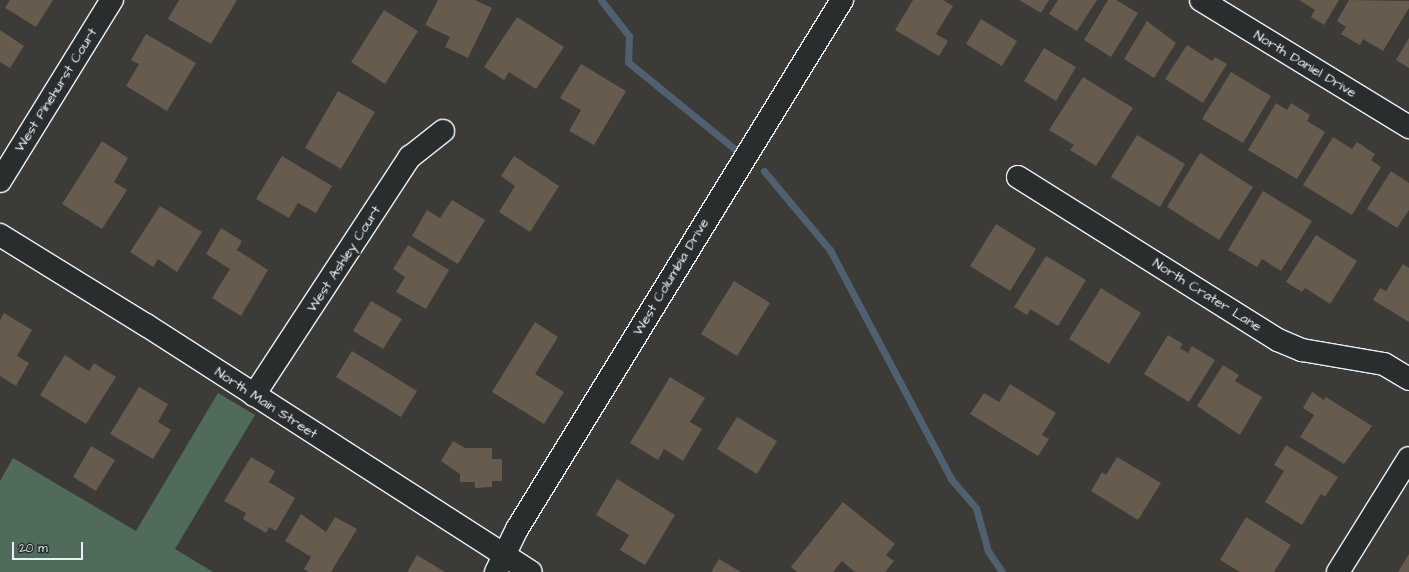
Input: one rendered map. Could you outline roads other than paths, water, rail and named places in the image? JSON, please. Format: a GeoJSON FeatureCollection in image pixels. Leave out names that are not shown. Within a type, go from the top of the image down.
{"type":"FeatureCollection","features":[{"type":"Feature","properties":{"kind":"street","name":"West Pinehurst Court"},"geometry":{"type":"LineString","coordinates":[[0,181],[112,0]]}},
{"type":"Feature","properties":{"kind":"street","name":"West Columbia Drive"},"geometry":{"type":"LineString","coordinates":[[500,564],[517,529],[842,0]]}},
{"type":"Feature","properties":{"kind":"street","name":"North Daniel Drive"},"geometry":{"type":"LineString","coordinates":[[1201,0],[1409,128]]}},
{"type":"Feature","properties":{"kind":"street","name":"West Ashley Court"},"geometry":{"type":"LineString","coordinates":[[254,395],[325,291],[410,157],[443,131]]}},
{"type":"Feature","properties":{"kind":"street","name":"North Crater Lane"},"geometry":{"type":"LineString","coordinates":[[1018,177],[1278,340],[1302,350],[1384,364],[1409,379]]}},
{"type":"Feature","properties":{"kind":"street","name":"North Main Street"},"geometry":{"type":"LineString","coordinates":[[0,235],[254,395],[500,564],[531,572]]}},
{"type":"Feature","properties":{"kind":"street"},"geometry":{"type":"LineString","coordinates":[[1338,572],[1409,458]]}},
{"type":"Feature","properties":{"kind":"waterway"},"geometry":{"type":"LineString","coordinates":[[601,0],[629,36],[628,62],[736,150]]}},
{"type":"Feature","properties":{"kind":"waterway"},"geometry":{"type":"LineString","coordinates":[[764,171],[830,250],[951,479],[976,508],[988,551],[1002,572]]}}]}
